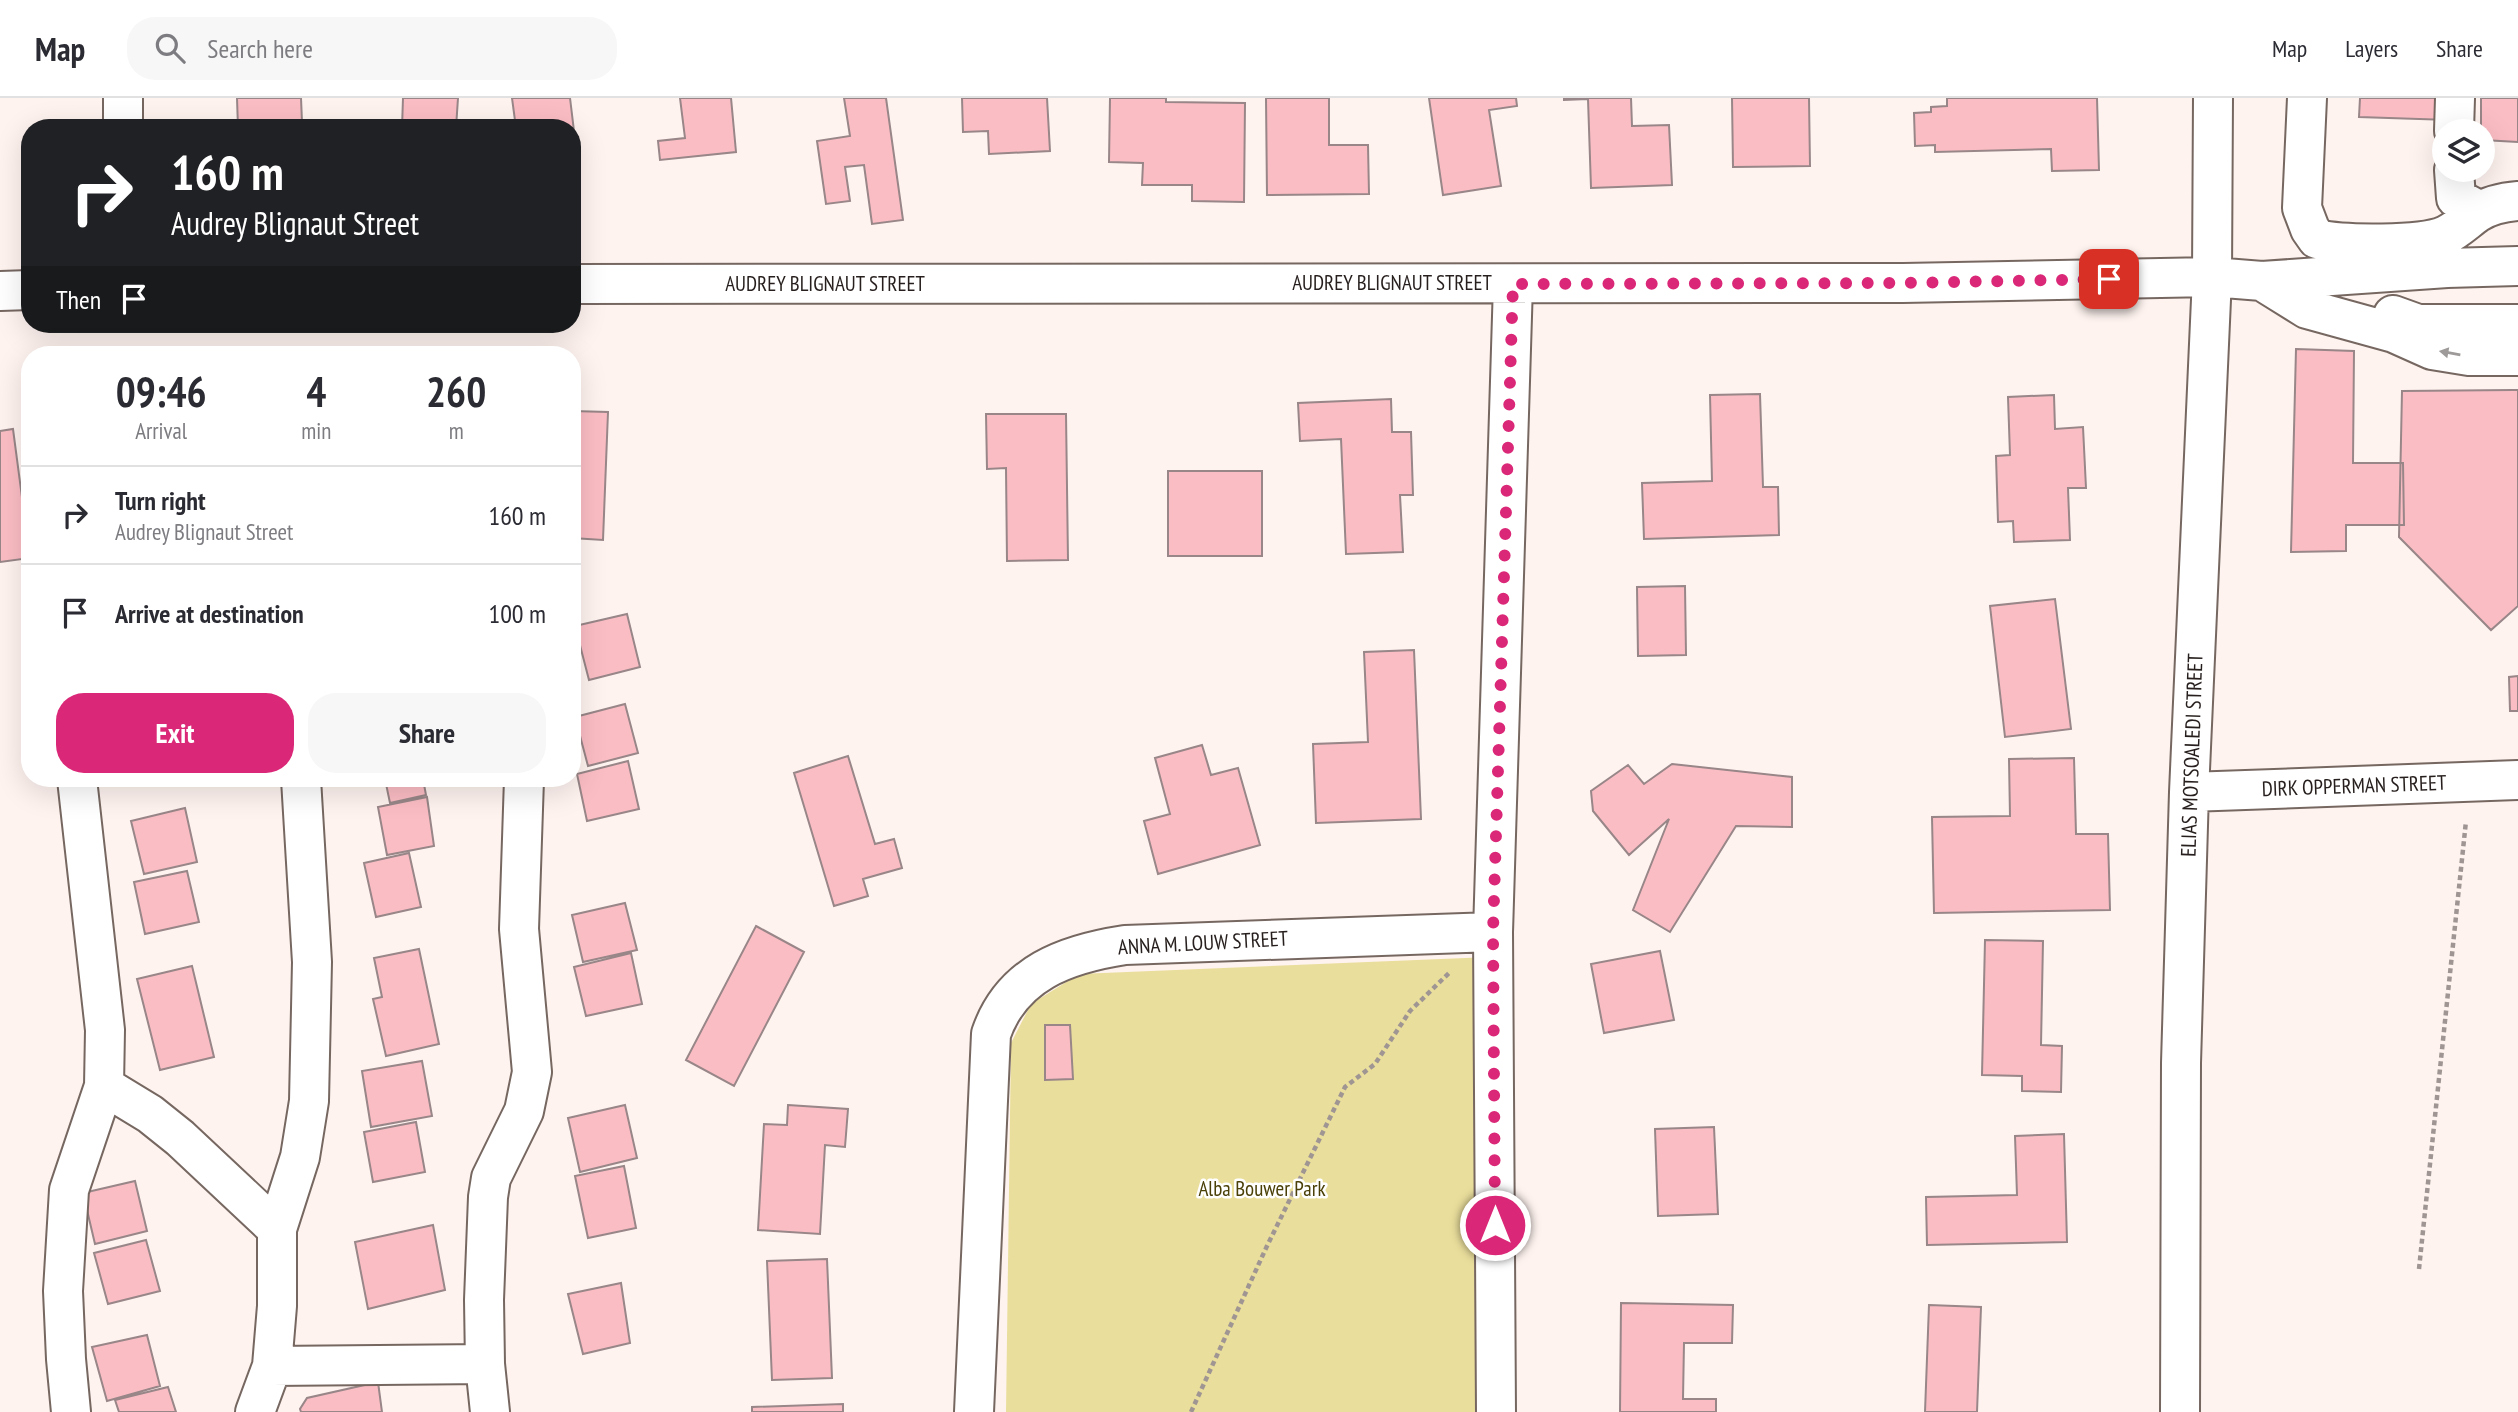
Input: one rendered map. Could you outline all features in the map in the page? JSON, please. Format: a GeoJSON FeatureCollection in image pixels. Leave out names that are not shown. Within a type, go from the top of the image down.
{"type":"FeatureCollection","features":[{"type":"Feature","properties":{"kind":"street"},"geometry":{"type":"LineString","coordinates":[[123,98],[123,119]]}},
{"type":"Feature","properties":{"kind":"street","name":"ELIAS MOTSOALEDI STREET"},"geometry":{"type":"LineString","coordinates":[[2180,1412],[2181,1063],[2189,792],[2213,277],[2213,98]]}},
{"type":"Feature","properties":{"kind":"street"},"geometry":{"type":"LineString","coordinates":[[2306,98],[2302,208],[2317,239],[2335,243],[2424,241],[2446,235],[2480,211],[2505,202],[2518,201]]}},
{"type":"Feature","properties":{"kind":"street"},"geometry":{"type":"LineString","coordinates":[[2454,119],[2455,98]]}},
{"type":"Feature","properties":{"kind":"street"},"geometry":{"type":"LineString","coordinates":[[2455,182],[2456,198],[2480,211]]}},
{"type":"Feature","properties":{"kind":"street"},"geometry":{"type":"LineString","coordinates":[[2262,281],[2447,268],[2518,266]]}},
{"type":"Feature","properties":{"kind":"street"},"geometry":{"type":"LineString","coordinates":[[2358,275],[2447,302],[2518,303]]}},
{"type":"Feature","properties":{"kind":"street","name":"AUDREY BLIGNAUT STREET"},"geometry":{"type":"LineString","coordinates":[[581,284],[1903,283],[2213,277],[2262,281]]}},
{"type":"Feature","properties":{"kind":"street"},"geometry":{"type":"LineString","coordinates":[[2262,281],[2288,296],[2336,295],[2418,324],[2518,324]]}},
{"type":"Feature","properties":{"kind":"street"},"geometry":{"type":"LineString","coordinates":[[2262,281],[2307,309],[2394,333],[2432,350],[2469,356],[2518,356]]}},
{"type":"Feature","properties":{"kind":"street"},"geometry":{"type":"LineString","coordinates":[[1496,1412],[1493,932],[1513,284]]}},
{"type":"Feature","properties":{"kind":"street"},"geometry":{"type":"LineString","coordinates":[[0,291],[21,290]]}},
{"type":"Feature","properties":{"kind":"street","name":"DIRK OPPERMAN STREET"},"geometry":{"type":"LineString","coordinates":[[2189,792],[2518,780]]}},
{"type":"Feature","properties":{"kind":"street"},"geometry":{"type":"LineString","coordinates":[[71,1412],[63,1291],[69,1190],[104,1086],[105,1030],[78,787]]}},
{"type":"Feature","properties":{"kind":"street"},"geometry":{"type":"LineString","coordinates":[[255,1412],[272,1366],[277,1307],[277,1229],[300,1157],[309,1101],[312,962],[301,787]]}},
{"type":"Feature","properties":{"kind":"street"},"geometry":{"type":"LineString","coordinates":[[490,1412],[485,1364],[484,1300],[491,1178],[524,1111],[532,1072],[519,929],[524,787]]}},
{"type":"Feature","properties":{"kind":"street","name":"ANNA M. LOUW STREET"},"geometry":{"type":"LineString","coordinates":[[974,1412],[990,1034],[998,1014],[1033,976],[1060,961],[1091,950],[1125,945],[1493,932]]}},
{"type":"Feature","properties":{"kind":"street"},"geometry":{"type":"LineString","coordinates":[[104,1086],[150,1114],[180,1138],[277,1229]]}},
{"type":"Feature","properties":{"kind":"street"},"geometry":{"type":"LineString","coordinates":[[272,1366],[485,1364]]}},
{"type":"Feature","properties":{"kind":"path"},"geometry":{"type":"LineString","coordinates":[[2419,1269],[2465,822]]}},
{"type":"Feature","properties":{"kind":"path"},"geometry":{"type":"LineString","coordinates":[[1191,1412],[1267,1246],[1345,1087],[1375,1064],[1410,1011],[1493,932]]}},
{"type":"Feature","properties":{"kind":"green space","name":"Alba Bouwer Park"},"geometry":{"type":"Polygon","coordinates":[[[1490,957],[1483,1412],[1006,1412],[1011,1043],[1031,1004],[1079,974],[1490,957]]]}},
{"type":"Feature","properties":{"kind":"building"},"geometry":{"type":"Polygon","coordinates":[[[237,98],[301,98],[302,119],[238,119],[237,98]]]}},
{"type":"Feature","properties":{"kind":"building"},"geometry":{"type":"Polygon","coordinates":[[[403,98],[458,98],[457,119],[402,119],[403,98]]]}},
{"type":"Feature","properties":{"kind":"building"},"geometry":{"type":"Polygon","coordinates":[[[512,98],[570,98],[573,119],[515,119],[512,98]]]}},
{"type":"Feature","properties":{"kind":"building"},"geometry":{"type":"Polygon","coordinates":[[[680,98],[731,98],[736,152],[660,160],[658,141],[685,138],[680,98]]]}},
{"type":"Feature","properties":{"kind":"building"},"geometry":{"type":"Polygon","coordinates":[[[844,98],[886,98],[903,220],[872,224],[864,165],[845,167],[850,201],[826,204],[817,141],[850,136],[844,98]]]}},
{"type":"Feature","properties":{"kind":"building"},"geometry":{"type":"Polygon","coordinates":[[[962,98],[1047,98],[1050,151],[989,154],[988,131],[963,132],[962,98]]]}},
{"type":"Feature","properties":{"kind":"building"},"geometry":{"type":"Polygon","coordinates":[[[1110,98],[1245,103],[1244,202],[1192,201],[1192,185],[1142,185],[1143,163],[1109,162],[1110,98]]]}},
{"type":"Feature","properties":{"kind":"building"},"geometry":{"type":"Polygon","coordinates":[[[1266,98],[1329,98],[1329,145],[1368,145],[1369,194],[1267,195],[1266,98]]]}},
{"type":"Feature","properties":{"kind":"building"},"geometry":{"type":"Polygon","coordinates":[[[1429,98],[1516,98],[1517,106],[1489,110],[1501,186],[1443,195],[1429,98]]]}},
{"type":"Feature","properties":{"kind":"building"},"geometry":{"type":"Polygon","coordinates":[[[1564,98],[1631,98],[1632,126],[1669,125],[1672,185],[1591,188],[1588,99],[1564,98]]]}},
{"type":"Feature","properties":{"kind":"building"},"geometry":{"type":"Polygon","coordinates":[[[1732,98],[1809,98],[1810,166],[1733,167],[1732,98]]]}},
{"type":"Feature","properties":{"kind":"building"},"geometry":{"type":"Polygon","coordinates":[[[1947,98],[2097,98],[2099,170],[2052,171],[2051,149],[1935,152],[1935,145],[1915,146],[1914,113],[1931,112],[1931,107],[1947,106],[1947,98]]]}},
{"type":"Feature","properties":{"kind":"building"},"geometry":{"type":"Polygon","coordinates":[[[2360,98],[2450,98],[2449,119],[2359,117],[2360,98]]]}},
{"type":"Feature","properties":{"kind":"building"},"geometry":{"type":"Polygon","coordinates":[[[2481,98],[2518,98],[2518,142],[2495,141],[2495,119],[2481,119],[2481,98]]]}},
{"type":"Feature","properties":{"kind":"building"},"geometry":{"type":"Polygon","coordinates":[[[2296,349],[2354,351],[2353,463],[2403,463],[2404,525],[2346,525],[2346,551],[2291,552],[2296,349]]]}},
{"type":"Feature","properties":{"kind":"building"},"geometry":{"type":"Polygon","coordinates":[[[2518,390],[2518,606],[2491,630],[2399,537],[2402,391],[2518,390]]]}},
{"type":"Feature","properties":{"kind":"building"},"geometry":{"type":"Polygon","coordinates":[[[1760,394],[1763,487],[1778,487],[1779,535],[1644,539],[1642,483],[1712,481],[1710,395],[1760,394]]]}},
{"type":"Feature","properties":{"kind":"building"},"geometry":{"type":"Polygon","coordinates":[[[2054,395],[2055,429],[2083,427],[2086,488],[2068,488],[2070,540],[2014,542],[2013,521],[1998,522],[1996,456],[2010,455],[2008,397],[2054,395]]]}},
{"type":"Feature","properties":{"kind":"building"},"geometry":{"type":"Polygon","coordinates":[[[1391,399],[1392,432],[1411,432],[1413,495],[1400,495],[1403,552],[1346,554],[1341,439],[1300,441],[1298,403],[1391,399]]]}},
{"type":"Feature","properties":{"kind":"building"},"geometry":{"type":"Polygon","coordinates":[[[581,411],[608,412],[603,540],[581,539],[581,411]]]}},
{"type":"Feature","properties":{"kind":"building"},"geometry":{"type":"Polygon","coordinates":[[[986,414],[1066,414],[1068,560],[1007,561],[1006,468],[987,469],[986,414]]]}},
{"type":"Feature","properties":{"kind":"building"},"geometry":{"type":"Polygon","coordinates":[[[13,429],[21,490],[21,559],[0,562],[0,431],[13,429]]]}},
{"type":"Feature","properties":{"kind":"building"},"geometry":{"type":"Polygon","coordinates":[[[1168,471],[1262,471],[1262,556],[1168,556],[1168,471]]]}},
{"type":"Feature","properties":{"kind":"building"},"geometry":{"type":"Polygon","coordinates":[[[1685,586],[1686,655],[1638,656],[1637,587],[1685,586]]]}},
{"type":"Feature","properties":{"kind":"building"},"geometry":{"type":"Polygon","coordinates":[[[2055,599],[2071,729],[2005,737],[1990,606],[2055,599]]]}},
{"type":"Feature","properties":{"kind":"building"},"geometry":{"type":"Polygon","coordinates":[[[627,614],[640,667],[589,680],[581,649],[581,625],[627,614]]]}},
{"type":"Feature","properties":{"kind":"building"},"geometry":{"type":"Polygon","coordinates":[[[1414,650],[1421,819],[1316,823],[1313,744],[1368,742],[1364,652],[1414,650]]]}},
{"type":"Feature","properties":{"kind":"building"},"geometry":{"type":"Polygon","coordinates":[[[2518,676],[2518,711],[2510,711],[2509,677],[2518,676]]]}},
{"type":"Feature","properties":{"kind":"building"},"geometry":{"type":"Polygon","coordinates":[[[625,704],[638,753],[588,766],[581,740],[581,715],[625,704]]]}},
{"type":"Feature","properties":{"kind":"building"},"geometry":{"type":"Polygon","coordinates":[[[1202,745],[1211,775],[1238,768],[1260,845],[1158,874],[1144,821],[1170,814],[1155,758],[1202,745]]]}},
{"type":"Feature","properties":{"kind":"building"},"geometry":{"type":"Polygon","coordinates":[[[848,756],[875,844],[894,839],[902,868],[863,879],[868,896],[834,906],[794,773],[848,756]]]}},
{"type":"Feature","properties":{"kind":"building"},"geometry":{"type":"Polygon","coordinates":[[[2074,758],[2076,834],[2108,834],[2110,910],[1934,913],[1932,817],[2010,816],[2009,759],[2074,758]]]}},
{"type":"Feature","properties":{"kind":"building"},"geometry":{"type":"Polygon","coordinates":[[[628,761],[639,809],[587,821],[580,787],[581,773],[628,761]]]}},
{"type":"Feature","properties":{"kind":"building"},"geometry":{"type":"Polygon","coordinates":[[[1672,764],[1792,777],[1792,827],[1736,826],[1670,932],[1633,910],[1669,819],[1629,855],[1593,811],[1591,791],[1628,765],[1644,784],[1672,764]]]}},
{"type":"Feature","properties":{"kind":"building"},"geometry":{"type":"Polygon","coordinates":[[[387,787],[424,787],[426,795],[390,803],[387,787]]]}},
{"type":"Feature","properties":{"kind":"building"},"geometry":{"type":"Polygon","coordinates":[[[427,797],[434,846],[387,855],[378,807],[427,797]]]}},
{"type":"Feature","properties":{"kind":"building"},"geometry":{"type":"Polygon","coordinates":[[[185,808],[197,862],[144,874],[131,821],[185,808]]]}},
{"type":"Feature","properties":{"kind":"building"},"geometry":{"type":"Polygon","coordinates":[[[409,853],[421,907],[376,917],[364,863],[409,853]]]}},
{"type":"Feature","properties":{"kind":"building"},"geometry":{"type":"Polygon","coordinates":[[[187,871],[199,922],[145,934],[134,882],[187,871]]]}},
{"type":"Feature","properties":{"kind":"building"},"geometry":{"type":"Polygon","coordinates":[[[625,903],[637,950],[583,962],[572,915],[625,903]]]}},
{"type":"Feature","properties":{"kind":"building"},"geometry":{"type":"Polygon","coordinates":[[[756,926],[804,952],[734,1086],[686,1060],[756,926]]]}},
{"type":"Feature","properties":{"kind":"building"},"geometry":{"type":"Polygon","coordinates":[[[1985,940],[2043,941],[2041,1045],[2062,1046],[2061,1092],[2022,1091],[2022,1076],[1982,1075],[1985,940]]]}},
{"type":"Feature","properties":{"kind":"building"},"geometry":{"type":"Polygon","coordinates":[[[419,949],[439,1044],[386,1056],[373,999],[382,997],[374,958],[419,949]]]}},
{"type":"Feature","properties":{"kind":"building"},"geometry":{"type":"Polygon","coordinates":[[[1660,951],[1674,1020],[1604,1033],[1591,964],[1660,951]]]}},
{"type":"Feature","properties":{"kind":"building"},"geometry":{"type":"Polygon","coordinates":[[[631,953],[642,1004],[586,1016],[574,967],[631,953]]]}},
{"type":"Feature","properties":{"kind":"building"},"geometry":{"type":"Polygon","coordinates":[[[192,966],[214,1057],[160,1070],[137,979],[192,966]]]}},
{"type":"Feature","properties":{"kind":"building"},"geometry":{"type":"Polygon","coordinates":[[[1045,1025],[1070,1025],[1073,1079],[1045,1080],[1045,1025]]]}},
{"type":"Feature","properties":{"kind":"building"},"geometry":{"type":"Polygon","coordinates":[[[422,1061],[432,1116],[371,1127],[362,1071],[422,1061]]]}},
{"type":"Feature","properties":{"kind":"building"},"geometry":{"type":"Polygon","coordinates":[[[625,1105],[637,1158],[580,1172],[568,1118],[625,1105]]]}},
{"type":"Feature","properties":{"kind":"building"},"geometry":{"type":"Polygon","coordinates":[[[788,1105],[848,1109],[845,1147],[825,1145],[820,1234],[758,1230],[764,1124],[787,1125],[788,1105]]]}},
{"type":"Feature","properties":{"kind":"building"},"geometry":{"type":"Polygon","coordinates":[[[416,1122],[425,1172],[373,1182],[364,1132],[416,1122]]]}},
{"type":"Feature","properties":{"kind":"building"},"geometry":{"type":"Polygon","coordinates":[[[1714,1127],[1718,1214],[1658,1216],[1655,1129],[1714,1127]]]}},
{"type":"Feature","properties":{"kind":"building"},"geometry":{"type":"Polygon","coordinates":[[[2064,1134],[2067,1242],[1927,1245],[1926,1197],[2017,1195],[2015,1136],[2064,1134]]]}},
{"type":"Feature","properties":{"kind":"building"},"geometry":{"type":"Polygon","coordinates":[[[624,1166],[636,1228],[588,1238],[575,1176],[624,1166]]]}},
{"type":"Feature","properties":{"kind":"building"},"geometry":{"type":"Polygon","coordinates":[[[135,1181],[147,1231],[95,1244],[83,1193],[135,1181]]]}},
{"type":"Feature","properties":{"kind":"building"},"geometry":{"type":"Polygon","coordinates":[[[433,1225],[445,1290],[368,1309],[355,1242],[433,1225]]]}},
{"type":"Feature","properties":{"kind":"building"},"geometry":{"type":"Polygon","coordinates":[[[146,1240],[160,1291],[108,1304],[94,1253],[146,1240]]]}},
{"type":"Feature","properties":{"kind":"building"},"geometry":{"type":"Polygon","coordinates":[[[827,1259],[832,1378],[772,1380],[767,1261],[827,1259]]]}},
{"type":"Feature","properties":{"kind":"building"},"geometry":{"type":"Polygon","coordinates":[[[621,1283],[630,1343],[583,1354],[568,1294],[621,1283]]]}},
{"type":"Feature","properties":{"kind":"building"},"geometry":{"type":"Polygon","coordinates":[[[1621,1303],[1733,1305],[1732,1343],[1684,1343],[1683,1399],[1716,1399],[1716,1412],[1620,1412],[1621,1303]]]}},
{"type":"Feature","properties":{"kind":"building"},"geometry":{"type":"Polygon","coordinates":[[[1929,1305],[1981,1307],[1977,1412],[1925,1412],[1929,1305]]]}},
{"type":"Feature","properties":{"kind":"building"},"geometry":{"type":"Polygon","coordinates":[[[147,1335],[160,1386],[107,1401],[92,1347],[147,1335]]]}},
{"type":"Feature","properties":{"kind":"building"},"geometry":{"type":"Polygon","coordinates":[[[378,1382],[382,1412],[301,1412],[300,1409],[307,1398],[378,1382]]]}},
{"type":"Feature","properties":{"kind":"building"},"geometry":{"type":"Polygon","coordinates":[[[168,1387],[176,1412],[119,1412],[115,1400],[168,1387]]]}},
{"type":"Feature","properties":{"kind":"building"},"geometry":{"type":"Polygon","coordinates":[[[843,1404],[843,1412],[752,1412],[752,1407],[843,1404]]]}},
{"type":"Feature","properties":{"kind":"route"},"geometry":{"type":"LineString","coordinates":[[1495,1225],[1493,932],[1513,284],[1903,283],[2109,279]]}}]}
